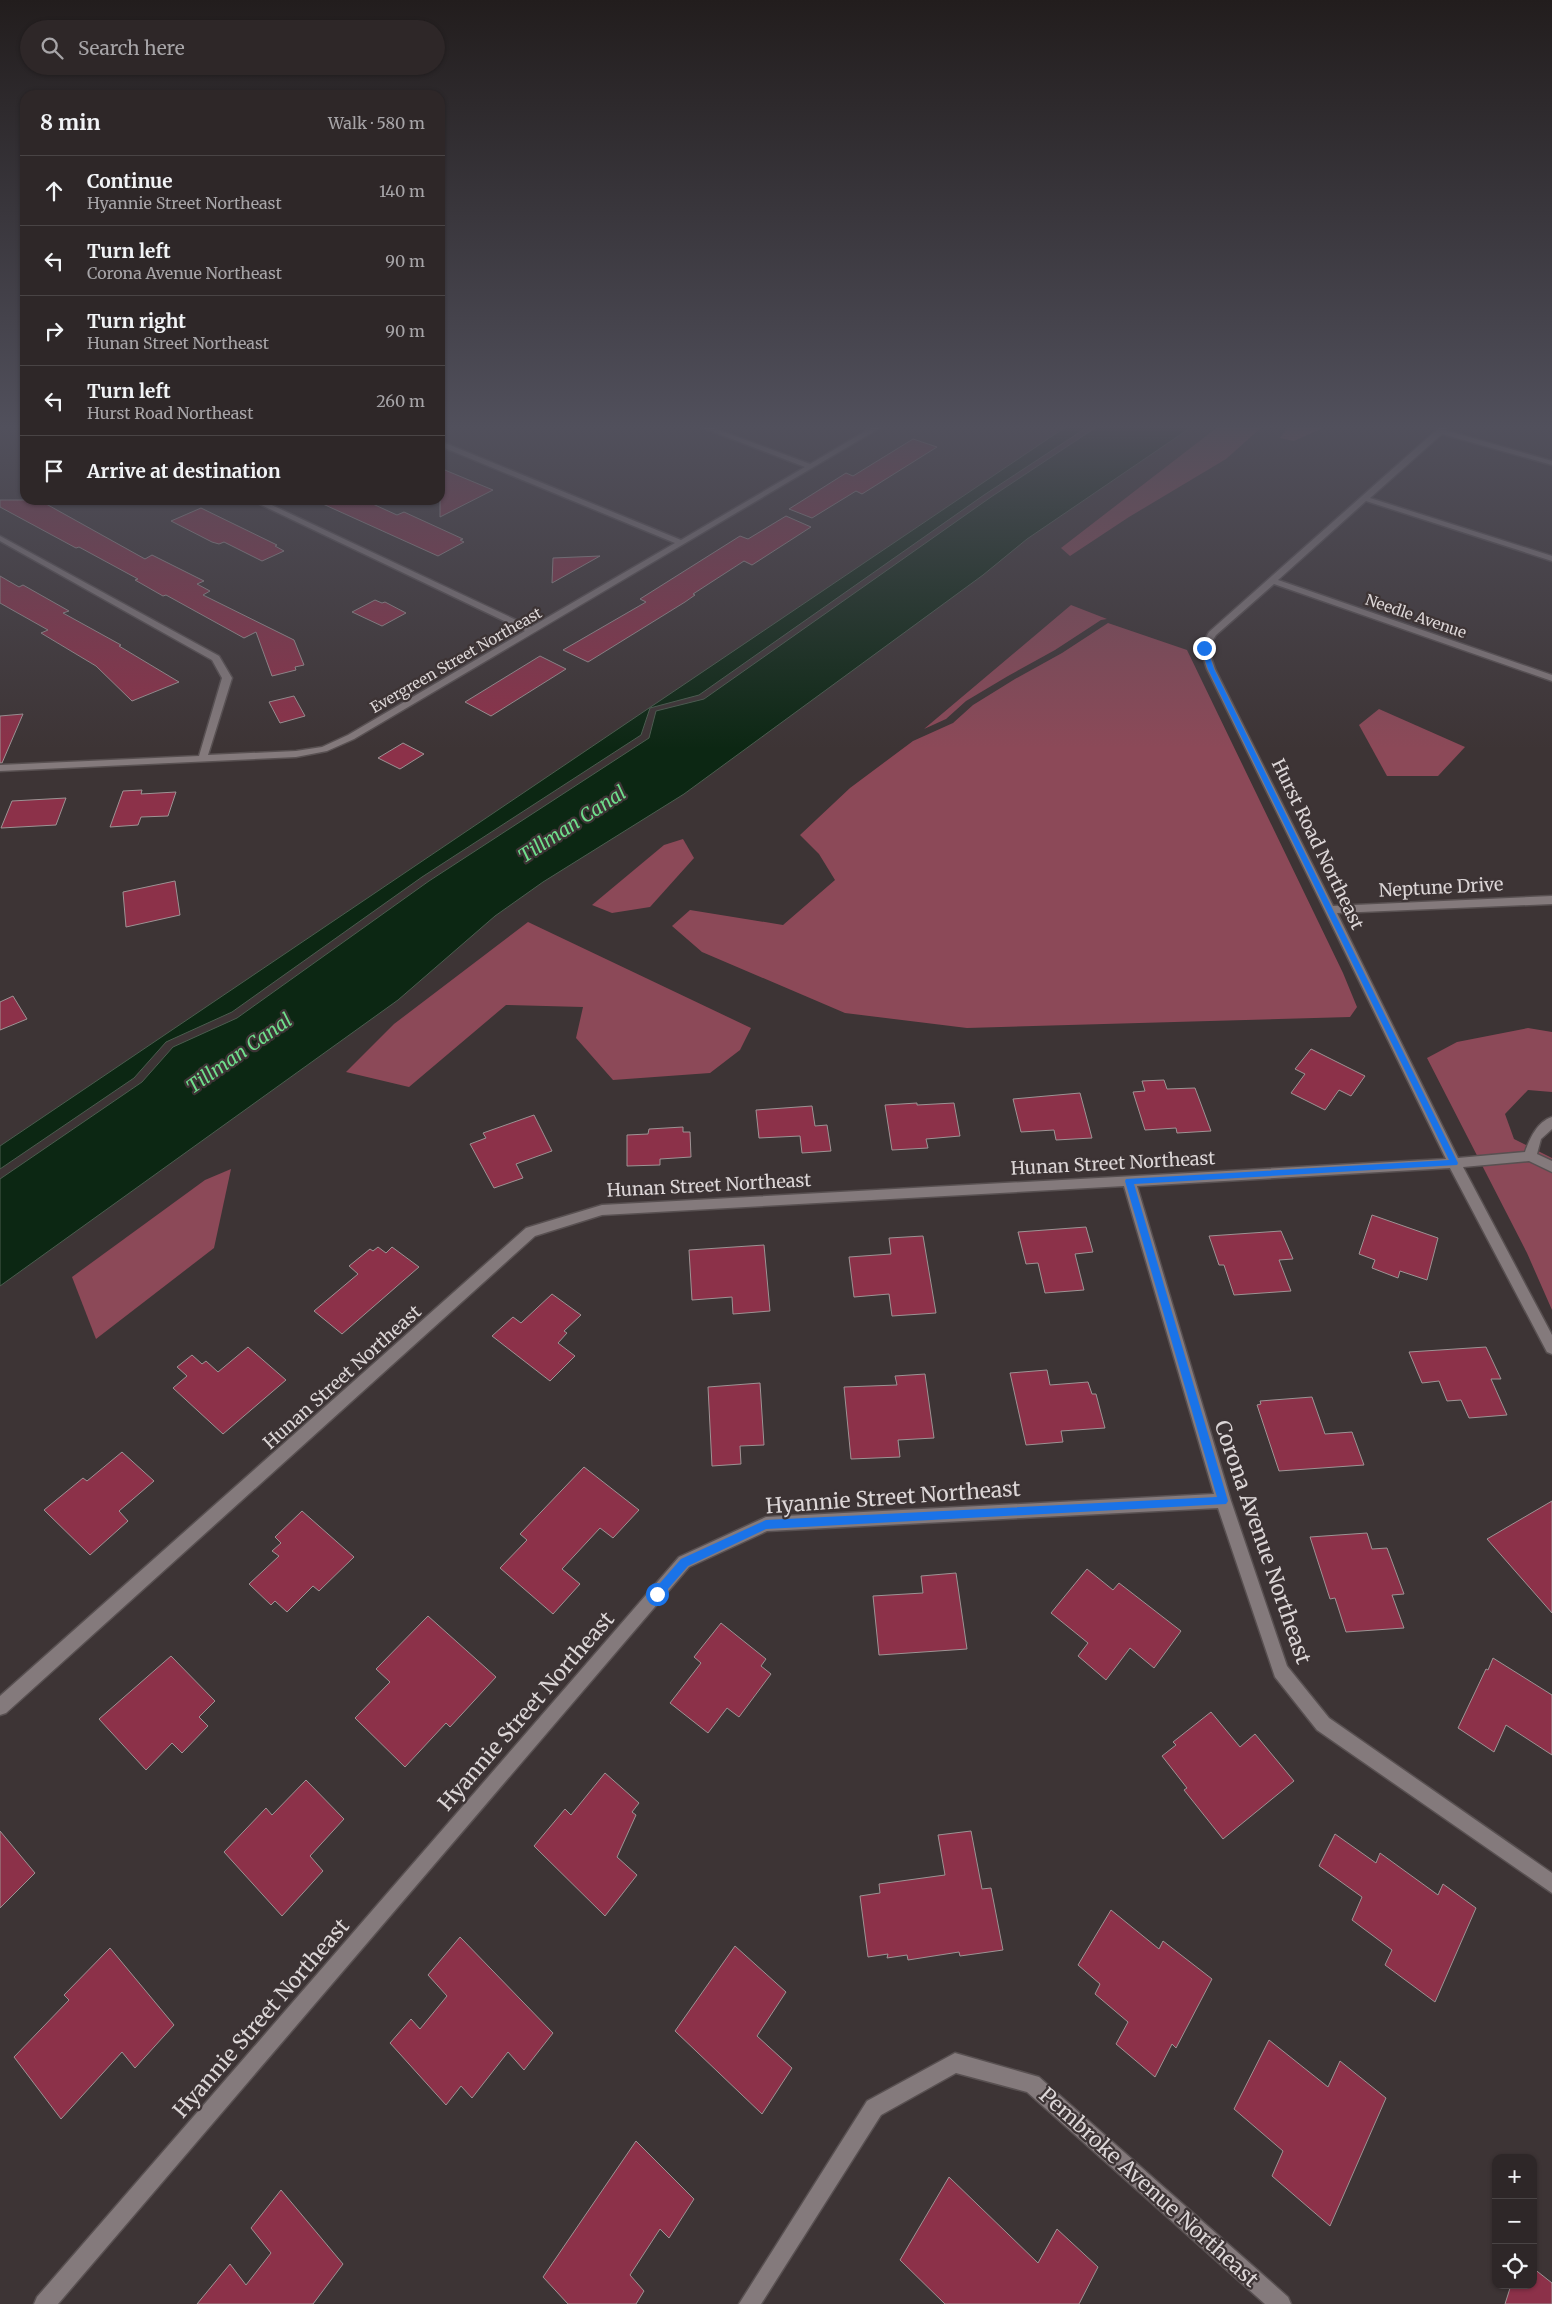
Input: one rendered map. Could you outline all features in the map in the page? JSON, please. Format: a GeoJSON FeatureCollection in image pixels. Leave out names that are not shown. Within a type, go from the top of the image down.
{"type":"FeatureCollection","features":[{"type":"Feature","properties":{"kind":"street"},"geometry":{"type":"LineString","coordinates":[[326,534],[532,631]]}},
{"type":"Feature","properties":{"kind":"street"},"geometry":{"type":"LineString","coordinates":[[658,534],[681,543]]}},
{"type":"Feature","properties":{"kind":"street","name":"Evergreen Street Northeast"},"geometry":{"type":"LineString","coordinates":[[0,768],[296,754],[324,749],[351,737],[697,534]]}},
{"type":"Feature","properties":{"kind":"street","name":"Hurst Road Northeast"},"geometry":{"type":"LineString","coordinates":[[1323,534],[1212,634],[1204,648],[1211,669],[1454,1163],[1552,1348]]}},
{"type":"Feature","properties":{"kind":"street"},"geometry":{"type":"LineString","coordinates":[[1473,534],[1552,559]]}},
{"type":"Feature","properties":{"kind":"street"},"geometry":{"type":"LineString","coordinates":[[0,538],[216,658],[227,678],[203,757]]}},
{"type":"Feature","properties":{"kind":"street","name":"Needle Avenue"},"geometry":{"type":"LineString","coordinates":[[1271,580],[1552,678]]}},
{"type":"Feature","properties":{"kind":"street","name":"Neptune Drive"},"geometry":{"type":"LineString","coordinates":[[1331,910],[1552,900]]}},
{"type":"Feature","properties":{"kind":"street"},"geometry":{"type":"LineString","coordinates":[[1552,1122],[1536,1137],[1530,1156],[1552,1167]]}},
{"type":"Feature","properties":{"kind":"street","name":"Hunan Street Northeast"},"geometry":{"type":"LineString","coordinates":[[0,1708],[531,1232],[602,1210],[1454,1163],[1530,1156]]}},
{"type":"Feature","properties":{"kind":"street","name":"Corona Avenue Northeast"},"geometry":{"type":"LineString","coordinates":[[1129,1181],[1223,1501],[1281,1671],[1323,1724],[1552,1884]]}},
{"type":"Feature","properties":{"kind":"street","name":"Hyannie Street Northeast"},"geometry":{"type":"LineString","coordinates":[[44,2304],[684,1562],[766,1524],[1223,1501]]}},
{"type":"Feature","properties":{"kind":"street","name":"Pembroke Avenue Northeast"},"geometry":{"type":"LineString","coordinates":[[749,2304],[874,2108],[955,2063],[1032,2084],[1281,2304]]}},
{"type":"Feature","properties":{"kind":"shaded area"},"geometry":{"type":"Polygon","coordinates":[[[1080,534],[1104,534],[1070,556],[1061,548],[1080,534]]]}},
{"type":"Feature","properties":{"kind":"shaded area"},"geometry":{"type":"Polygon","coordinates":[[[1071,605],[1107,619],[1101,620],[1055,650],[966,701],[946,719],[924,729],[1071,605]]]}},
{"type":"Feature","properties":{"kind":"shaded area"},"geometry":{"type":"Polygon","coordinates":[[[1108,623],[1187,650],[1343,973],[1357,1007],[1350,1017],[967,1028],[845,1013],[702,952],[672,926],[690,910],[783,925],[835,880],[819,854],[800,835],[850,788],[913,741],[953,723],[973,705],[1062,653],[1108,623]]]}},
{"type":"Feature","properties":{"kind":"shaded area"},"geometry":{"type":"Polygon","coordinates":[[[1379,709],[1465,747],[1438,776],[1387,776],[1359,725],[1379,709]]]}},
{"type":"Feature","properties":{"kind":"shaded area"},"geometry":{"type":"Polygon","coordinates":[[[683,839],[694,858],[650,907],[612,913],[592,905],[664,845],[683,839]]]}},
{"type":"Feature","properties":{"kind":"shaded area"},"geometry":{"type":"Polygon","coordinates":[[[528,922],[751,1028],[740,1050],[710,1073],[613,1080],[576,1038],[583,1007],[506,1005],[409,1087],[346,1072],[394,1024],[528,922]]]}},
{"type":"Feature","properties":{"kind":"shaded area"},"geometry":{"type":"Polygon","coordinates":[[[1528,1028],[1552,1032],[1552,1092],[1528,1090],[1505,1114],[1514,1139],[1552,1158],[1552,1310],[1527,1253],[1427,1058],[1457,1042],[1528,1028]]]}},
{"type":"Feature","properties":{"kind":"shaded area"},"geometry":{"type":"Polygon","coordinates":[[[231,1169],[214,1248],[96,1339],[72,1277],[205,1180],[231,1169]]]}},
{"type":"Feature","properties":{"kind":"water"},"geometry":{"type":"Polygon","coordinates":[[[908,534],[929,534],[699,695],[650,708],[641,735],[422,877],[232,1012],[166,1042],[134,1078],[0,1169],[0,1146],[908,534]]]}},
{"type":"Feature","properties":{"kind":"water","name":"Tillman Canal"},"geometry":{"type":"Polygon","coordinates":[[[939,534],[1035,534],[983,575],[684,794],[543,882],[495,916],[398,1000],[0,1286],[0,1179],[142,1082],[173,1047],[237,1018],[429,881],[649,738],[656,711],[704,699],[939,534]]]}},
{"type":"Feature","properties":{"kind":"building"},"geometry":{"type":"Polygon","coordinates":[[[49,534],[99,534],[145,559],[152,555],[204,581],[197,584],[210,591],[203,595],[294,640],[304,665],[295,667],[296,670],[272,676],[256,632],[244,638],[166,595],[163,596],[135,580],[138,579],[79,547],[76,548],[49,534]]]}},
{"type":"Feature","properties":{"kind":"building"},"geometry":{"type":"Polygon","coordinates":[[[195,534],[253,534],[277,545],[275,546],[284,551],[262,561],[224,542],[219,544],[195,534]]]}},
{"type":"Feature","properties":{"kind":"building"},"geometry":{"type":"Polygon","coordinates":[[[388,534],[451,534],[463,539],[460,540],[464,542],[438,556],[388,534]]]}},
{"type":"Feature","properties":{"kind":"building"},"geometry":{"type":"Polygon","coordinates":[[[757,534],[801,534],[752,565],[744,561],[693,594],[695,595],[685,602],[588,662],[563,650],[646,602],[640,599],[740,536],[748,539],[757,534]]]}},
{"type":"Feature","properties":{"kind":"building"},"geometry":{"type":"Polygon","coordinates":[[[600,556],[552,583],[553,558],[600,556]]]}},
{"type":"Feature","properties":{"kind":"building"},"geometry":{"type":"Polygon","coordinates":[[[0,576],[19,587],[23,585],[69,611],[63,613],[121,645],[119,646],[179,682],[132,701],[96,666],[41,633],[48,630],[0,603],[0,576]]]}},
{"type":"Feature","properties":{"kind":"building"},"geometry":{"type":"Polygon","coordinates":[[[375,600],[382,603],[385,602],[406,613],[382,626],[352,612],[375,600]]]}},
{"type":"Feature","properties":{"kind":"building"},"geometry":{"type":"Polygon","coordinates":[[[540,656],[566,669],[491,716],[465,702],[540,656]]]}},
{"type":"Feature","properties":{"kind":"building"},"geometry":{"type":"Polygon","coordinates":[[[294,696],[305,716],[280,723],[269,702],[294,696]]]}},
{"type":"Feature","properties":{"kind":"building"},"geometry":{"type":"Polygon","coordinates":[[[23,714],[2,763],[0,763],[0,716],[23,714]]]}},
{"type":"Feature","properties":{"kind":"building"},"geometry":{"type":"Polygon","coordinates":[[[403,743],[424,754],[400,769],[378,758],[403,743]]]}},
{"type":"Feature","properties":{"kind":"building"},"geometry":{"type":"Polygon","coordinates":[[[142,790],[141,794],[176,792],[168,816],[141,817],[138,825],[110,827],[123,791],[142,790]]]}},
{"type":"Feature","properties":{"kind":"building"},"geometry":{"type":"Polygon","coordinates":[[[66,798],[56,825],[1,828],[12,801],[66,798]]]}},
{"type":"Feature","properties":{"kind":"building"},"geometry":{"type":"Polygon","coordinates":[[[175,881],[180,915],[126,927],[123,892],[175,881]]]}},
{"type":"Feature","properties":{"kind":"building"},"geometry":{"type":"Polygon","coordinates":[[[13,996],[27,1019],[0,1030],[0,1002],[13,996]]]}},
{"type":"Feature","properties":{"kind":"building"},"geometry":{"type":"Polygon","coordinates":[[[1311,1049],[1365,1076],[1351,1096],[1339,1090],[1325,1110],[1291,1093],[1305,1074],[1295,1069],[1311,1049]]]}},
{"type":"Feature","properties":{"kind":"building"},"geometry":{"type":"Polygon","coordinates":[[[1164,1080],[1167,1089],[1195,1088],[1211,1131],[1177,1133],[1176,1128],[1145,1130],[1133,1092],[1145,1091],[1142,1081],[1164,1080]]]}},
{"type":"Feature","properties":{"kind":"building"},"geometry":{"type":"Polygon","coordinates":[[[1080,1093],[1092,1138],[1056,1140],[1054,1130],[1021,1132],[1013,1099],[1080,1093]]]}},
{"type":"Feature","properties":{"kind":"building"},"geometry":{"type":"Polygon","coordinates":[[[917,1103],[917,1105],[954,1103],[960,1136],[926,1139],[928,1148],[892,1150],[885,1105],[917,1103]]]}},
{"type":"Feature","properties":{"kind":"building"},"geometry":{"type":"Polygon","coordinates":[[[812,1106],[815,1126],[827,1125],[831,1151],[802,1153],[800,1136],[759,1138],[756,1110],[812,1106]]]}},
{"type":"Feature","properties":{"kind":"building"},"geometry":{"type":"Polygon","coordinates":[[[534,1115],[552,1151],[516,1164],[523,1178],[494,1188],[470,1144],[486,1138],[483,1133],[534,1115]]]}},
{"type":"Feature","properties":{"kind":"building"},"geometry":{"type":"Polygon","coordinates":[[[683,1127],[683,1132],[690,1132],[691,1157],[660,1159],[660,1165],[627,1166],[627,1135],[648,1134],[649,1129],[683,1127]]]}},
{"type":"Feature","properties":{"kind":"building"},"geometry":{"type":"Polygon","coordinates":[[[1372,1215],[1438,1238],[1427,1280],[1400,1271],[1398,1278],[1372,1268],[1375,1260],[1359,1254],[1372,1215]]]}},
{"type":"Feature","properties":{"kind":"building"},"geometry":{"type":"Polygon","coordinates":[[[1086,1227],[1093,1252],[1075,1254],[1084,1290],[1045,1293],[1038,1263],[1026,1264],[1018,1232],[1086,1227]]]}},
{"type":"Feature","properties":{"kind":"building"},"geometry":{"type":"Polygon","coordinates":[[[1281,1231],[1293,1259],[1279,1260],[1291,1291],[1234,1295],[1224,1265],[1219,1265],[1209,1236],[1281,1231]]]}},
{"type":"Feature","properties":{"kind":"building"},"geometry":{"type":"Polygon","coordinates":[[[923,1236],[936,1313],[892,1316],[889,1294],[854,1297],[849,1257],[891,1254],[889,1238],[923,1236]]]}},
{"type":"Feature","properties":{"kind":"building"},"geometry":{"type":"Polygon","coordinates":[[[764,1245],[770,1311],[733,1314],[732,1297],[692,1300],[689,1250],[764,1245]]]}},
{"type":"Feature","properties":{"kind":"building"},"geometry":{"type":"Polygon","coordinates":[[[378,1247],[386,1253],[392,1247],[419,1267],[342,1334],[314,1311],[358,1274],[349,1266],[370,1249],[373,1251],[378,1247]]]}},
{"type":"Feature","properties":{"kind":"building"},"geometry":{"type":"Polygon","coordinates":[[[552,1294],[581,1315],[564,1331],[567,1333],[558,1343],[575,1356],[550,1381],[492,1336],[513,1317],[521,1323],[552,1294]]]}},
{"type":"Feature","properties":{"kind":"building"},"geometry":{"type":"Polygon","coordinates":[[[248,1347],[286,1380],[223,1434],[173,1388],[187,1376],[177,1367],[192,1355],[202,1364],[206,1361],[218,1372],[248,1347]]]}},
{"type":"Feature","properties":{"kind":"building"},"geometry":{"type":"Polygon","coordinates":[[[1486,1347],[1501,1379],[1491,1379],[1507,1415],[1469,1418],[1461,1400],[1447,1401],[1439,1381],[1422,1383],[1409,1352],[1486,1347]]]}},
{"type":"Feature","properties":{"kind":"building"},"geometry":{"type":"Polygon","coordinates":[[[1047,1370],[1050,1385],[1088,1382],[1092,1394],[1096,1394],[1105,1428],[1061,1431],[1063,1442],[1026,1445],[1010,1373],[1047,1370]]]}},
{"type":"Feature","properties":{"kind":"building"},"geometry":{"type":"Polygon","coordinates":[[[925,1374],[934,1438],[898,1440],[900,1457],[851,1459],[844,1387],[897,1385],[895,1376],[925,1374]]]}},
{"type":"Feature","properties":{"kind":"building"},"geometry":{"type":"Polygon","coordinates":[[[760,1383],[764,1445],[740,1446],[741,1464],[712,1466],[708,1387],[760,1383]]]}},
{"type":"Feature","properties":{"kind":"building"},"geometry":{"type":"Polygon","coordinates":[[[1312,1397],[1325,1434],[1352,1432],[1364,1465],[1279,1471],[1257,1405],[1261,1404],[1260,1401],[1312,1397]]]}},
{"type":"Feature","properties":{"kind":"building"},"geometry":{"type":"Polygon","coordinates":[[[122,1452],[154,1481],[119,1511],[128,1521],[90,1555],[44,1510],[83,1478],[87,1481],[122,1452]]]}},
{"type":"Feature","properties":{"kind":"building"},"geometry":{"type":"Polygon","coordinates":[[[584,1467],[639,1510],[613,1538],[600,1528],[562,1569],[580,1584],[553,1614],[500,1568],[527,1540],[520,1534],[584,1467]]]}},
{"type":"Feature","properties":{"kind":"building"},"geometry":{"type":"Polygon","coordinates":[[[1552,1501],[1552,1613],[1487,1539],[1552,1501]]]}},
{"type":"Feature","properties":{"kind":"building"},"geometry":{"type":"Polygon","coordinates":[[[302,1511],[354,1557],[319,1591],[313,1586],[287,1612],[275,1601],[271,1605],[249,1584],[279,1556],[272,1551],[281,1543],[275,1537],[302,1511]]]}},
{"type":"Feature","properties":{"kind":"building"},"geometry":{"type":"Polygon","coordinates":[[[1367,1533],[1372,1549],[1387,1548],[1404,1594],[1392,1595],[1404,1628],[1346,1632],[1335,1598],[1330,1599],[1310,1537],[1367,1533]]]}},
{"type":"Feature","properties":{"kind":"building"},"geometry":{"type":"Polygon","coordinates":[[[1087,1569],[1113,1590],[1119,1583],[1181,1631],[1154,1668],[1130,1648],[1106,1680],[1078,1656],[1088,1643],[1051,1613],[1087,1569]]]}},
{"type":"Feature","properties":{"kind":"building"},"geometry":{"type":"Polygon","coordinates":[[[956,1573],[967,1649],[879,1655],[873,1596],[923,1593],[921,1576],[956,1573]]]}},
{"type":"Feature","properties":{"kind":"building"},"geometry":{"type":"Polygon","coordinates":[[[428,1616],[496,1677],[450,1727],[446,1723],[405,1767],[355,1718],[390,1682],[376,1669],[428,1616]]]}},
{"type":"Feature","properties":{"kind":"building"},"geometry":{"type":"Polygon","coordinates":[[[721,1623],[766,1659],[761,1666],[771,1674],[739,1717],[727,1708],[708,1733],[670,1703],[701,1663],[694,1657],[721,1623]]]}},
{"type":"Feature","properties":{"kind":"building"},"geometry":{"type":"Polygon","coordinates":[[[171,1656],[215,1701],[199,1717],[208,1726],[182,1753],[172,1743],[146,1770],[99,1719],[171,1656]]]}},
{"type":"Feature","properties":{"kind":"building"},"geometry":{"type":"Polygon","coordinates":[[[1493,1658],[1552,1695],[1552,1755],[1506,1725],[1494,1752],[1458,1728],[1493,1658]]]}},
{"type":"Feature","properties":{"kind":"building"},"geometry":{"type":"Polygon","coordinates":[[[1211,1712],[1240,1747],[1255,1734],[1294,1781],[1223,1839],[1184,1790],[1187,1788],[1162,1756],[1176,1745],[1173,1742],[1211,1712]]]}},
{"type":"Feature","properties":{"kind":"building"},"geometry":{"type":"Polygon","coordinates":[[[605,1773],[639,1803],[632,1812],[636,1815],[617,1857],[637,1875],[605,1916],[534,1846],[565,1809],[571,1815],[605,1773]]]}},
{"type":"Feature","properties":{"kind":"building"},"geometry":{"type":"Polygon","coordinates":[[[306,1780],[344,1819],[310,1856],[323,1871],[282,1916],[224,1852],[266,1808],[272,1815],[306,1780]]]}},
{"type":"Feature","properties":{"kind":"building"},"geometry":{"type":"Polygon","coordinates":[[[0,1831],[35,1873],[0,1908],[0,1831]]]}},
{"type":"Feature","properties":{"kind":"building"},"geometry":{"type":"Polygon","coordinates":[[[971,1831],[982,1889],[991,1888],[1003,1950],[960,1956],[959,1952],[908,1960],[907,1955],[887,1958],[888,1954],[868,1957],[860,1896],[880,1893],[879,1884],[945,1875],[938,1835],[971,1831]]]}},
{"type":"Feature","properties":{"kind":"building"},"geometry":{"type":"Polygon","coordinates":[[[1335,1834],[1376,1863],[1380,1853],[1438,1895],[1443,1884],[1476,1908],[1435,2002],[1385,1965],[1392,1950],[1352,1920],[1362,1897],[1319,1866],[1335,1834]]]}},
{"type":"Feature","properties":{"kind":"building"},"geometry":{"type":"Polygon","coordinates":[[[1111,1910],[1159,1949],[1163,1941],[1212,1979],[1176,2048],[1172,2044],[1155,2077],[1116,2044],[1128,2022],[1095,1994],[1100,1984],[1078,1965],[1111,1910]]]}},
{"type":"Feature","properties":{"kind":"building"},"geometry":{"type":"Polygon","coordinates":[[[460,1937],[553,2033],[524,2070],[508,2052],[472,2098],[461,2086],[446,2105],[390,2043],[411,2019],[420,2029],[447,1996],[428,1975],[460,1937]]]}},
{"type":"Feature","properties":{"kind":"building"},"geometry":{"type":"Polygon","coordinates":[[[735,1946],[786,1992],[757,2036],[792,2068],[762,2114],[675,2031],[735,1946]]]}},
{"type":"Feature","properties":{"kind":"building"},"geometry":{"type":"Polygon","coordinates":[[[110,1948],[174,2025],[135,2068],[122,2052],[61,2119],[14,2057],[69,2000],[64,1995],[110,1948]]]}},
{"type":"Feature","properties":{"kind":"building"},"geometry":{"type":"Polygon","coordinates":[[[1269,2040],[1328,2087],[1340,2061],[1386,2098],[1330,2226],[1272,2176],[1283,2151],[1234,2109],[1269,2040]]]}},
{"type":"Feature","properties":{"kind":"building"},"geometry":{"type":"Polygon","coordinates":[[[636,2141],[694,2199],[669,2238],[660,2229],[630,2275],[644,2291],[636,2304],[568,2304],[543,2277],[636,2141]]]}},
{"type":"Feature","properties":{"kind":"building"},"geometry":{"type":"Polygon","coordinates":[[[949,2177],[1038,2263],[1057,2229],[1098,2267],[1079,2304],[945,2304],[900,2260],[949,2177]]]}},
{"type":"Feature","properties":{"kind":"building"},"geometry":{"type":"Polygon","coordinates":[[[281,2190],[343,2264],[313,2304],[197,2304],[230,2264],[246,2285],[271,2253],[251,2228],[281,2190]]]}},
{"type":"Feature","properties":{"kind":"building"},"geometry":{"type":"Polygon","coordinates":[[[1537,2271],[1552,2283],[1552,2304],[1505,2304],[1510,2289],[1537,2289],[1537,2271]]]}},
{"type":"Feature","properties":{"kind":"route"},"geometry":{"type":"LineString","coordinates":[[657,1594],[684,1562],[766,1524],[1223,1501],[1129,1181],[1454,1163],[1211,669],[1204,648]]}}]}
